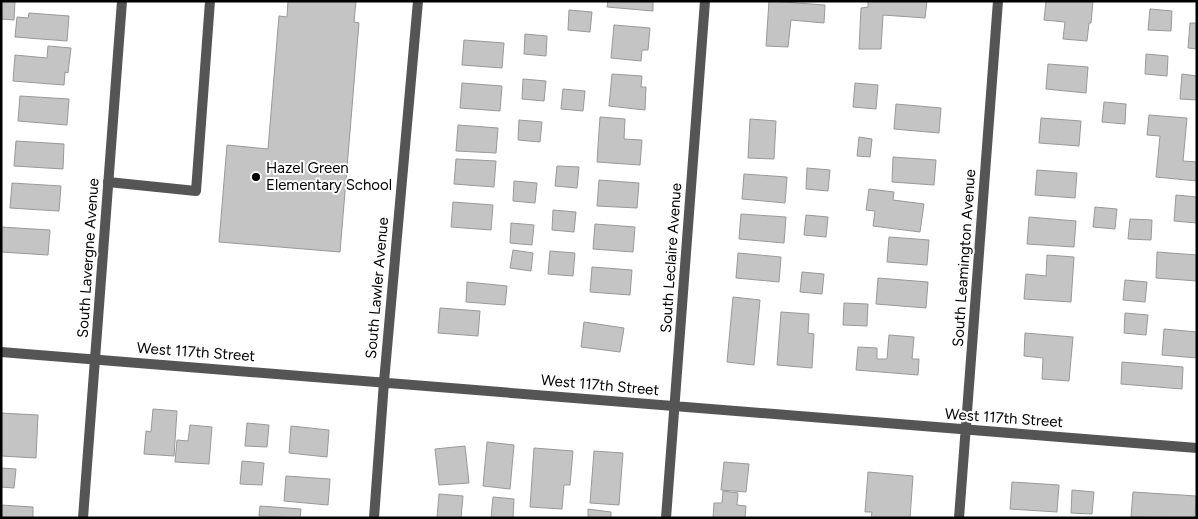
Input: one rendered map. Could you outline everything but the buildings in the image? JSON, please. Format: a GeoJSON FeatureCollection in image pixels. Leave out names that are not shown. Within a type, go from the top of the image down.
{"type":"FeatureCollection","features":[{"type":"Feature","properties":{"kind":"street","name":"South Lavergne Avenue"},"geometry":{"type":"LineString","coordinates":[[83,518],[122,1]]}},
{"type":"Feature","properties":{"kind":"street"},"geometry":{"type":"LineString","coordinates":[[108,182],[196,191],[210,1]]}},
{"type":"Feature","properties":{"kind":"street","name":"South Lawler Avenue"},"geometry":{"type":"LineString","coordinates":[[374,518],[384,382],[418,1]]}},
{"type":"Feature","properties":{"kind":"street","name":"South Leclaire Avenue"},"geometry":{"type":"LineString","coordinates":[[666,518],[705,1]]}},
{"type":"Feature","properties":{"kind":"street","name":"South Leamington Avenue"},"geometry":{"type":"LineString","coordinates":[[959,518],[998,1]]}},
{"type":"Feature","properties":{"kind":"street","name":"West 117th Street"},"geometry":{"type":"LineString","coordinates":[[1,352],[966,431],[1197,448]]}},
{"type":"Feature","properties":{"kind":"place","name":"Hazel Green Elementary School"},"geometry":{"type":"Point","coordinates":[256,177]}}]}
